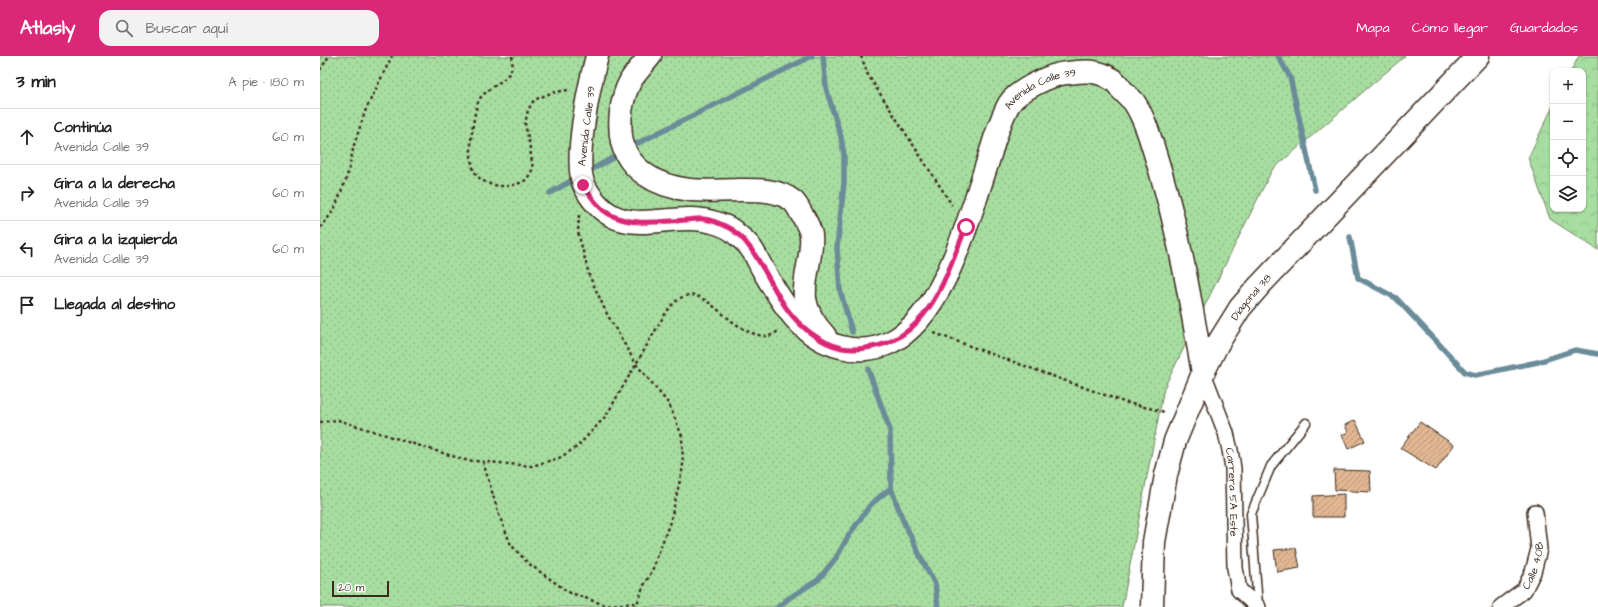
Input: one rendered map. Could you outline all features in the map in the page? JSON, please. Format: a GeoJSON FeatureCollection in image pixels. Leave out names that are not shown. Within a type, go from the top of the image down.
{"type":"FeatureCollection","features":[{"type":"Feature","properties":{"kind":"street","name":"Avenida Calle 39"},"geometry":{"type":"LineString","coordinates":[[597,56],[588,92],[581,176],[596,203],[608,214],[621,220],[636,222],[704,219],[728,227],[749,245],[776,292],[798,322],[807,331],[833,346],[852,350],[885,345],[901,337],[914,326],[927,310],[941,287],[966,227],[1000,123],[1012,100],[1028,88],[1060,73],[1092,70],[1114,80],[1134,102],[1148,133],[1172,210],[1184,264],[1203,372]]}},
{"type":"Feature","properties":{"kind":"street"},"geometry":{"type":"LineString","coordinates":[[650,56],[631,80],[623,100],[619,128],[625,152],[639,170],[653,180],[670,186],[702,191],[761,190],[778,193],[793,201],[805,220],[811,235],[804,280],[806,300],[812,319],[833,346]]}},
{"type":"Feature","properties":{"kind":"street","name":"Diagonal 38"},"geometry":{"type":"LineString","coordinates":[[1152,607],[1154,542],[1166,475],[1184,416],[1216,345],[1240,308],[1478,56]]}},
{"type":"Feature","properties":{"kind":"street","name":"Carrera 5A Este"},"geometry":{"type":"LineString","coordinates":[[1203,372],[1226,433],[1233,468],[1235,568],[1239,590],[1258,607]]}},
{"type":"Feature","properties":{"kind":"street","name":"Calle 40B"},"geometry":{"type":"LineString","coordinates":[[1501,607],[1524,590],[1533,572],[1539,549],[1535,512]]}},
{"type":"Feature","properties":{"kind":"lane"},"geometry":{"type":"LineString","coordinates":[[1258,607],[1251,514],[1271,466],[1306,423]]}},
{"type":"Feature","properties":{"kind":"path"},"geometry":{"type":"LineString","coordinates":[[320,70],[329,56]]}},
{"type":"Feature","properties":{"kind":"path"},"geometry":{"type":"LineString","coordinates":[[320,228],[334,210],[347,177],[354,145],[366,108],[392,56]]}},
{"type":"Feature","properties":{"kind":"path"},"geometry":{"type":"LineString","coordinates":[[512,56],[514,65],[511,72],[480,98],[475,116],[471,141],[472,164],[476,175],[485,182],[498,186],[513,186],[525,180],[533,169],[532,155],[525,124],[528,110],[534,100],[551,93],[570,90]]}},
{"type":"Feature","properties":{"kind":"path"},"geometry":{"type":"LineString","coordinates":[[861,56],[868,75],[966,227]]}},
{"type":"Feature","properties":{"kind":"path"},"geometry":{"type":"LineString","coordinates":[[483,462],[499,515],[511,545],[528,563],[568,592],[605,605],[636,605],[643,587],[652,571],[671,520],[683,467],[682,436],[669,404],[636,364],[607,314],[589,275],[578,232],[579,210],[584,214]]}},
{"type":"Feature","properties":{"kind":"path"},"geometry":{"type":"LineString","coordinates":[[320,422],[338,420],[465,460],[532,466],[558,458],[577,447],[606,416],[670,306],[682,298],[690,295],[698,297],[726,318],[750,333],[770,336],[798,322]]}},
{"type":"Feature","properties":{"kind":"path"},"geometry":{"type":"LineString","coordinates":[[914,326],[1124,402],[1184,416]]}},
{"type":"Feature","properties":{"kind":"green space"},"geometry":{"type":"Polygon","coordinates":[[[320,56],[1405,56],[1272,170],[1164,388],[1122,607],[320,607],[320,56]]]}},
{"type":"Feature","properties":{"kind":"green space"},"geometry":{"type":"Polygon","coordinates":[[[1579,56],[1598,56],[1598,250],[1550,219],[1528,158],[1550,112],[1550,212],[1586,212],[1586,68],[1573,68],[1579,56]]]}},
{"type":"Feature","properties":{"kind":"building"},"geometry":{"type":"Polygon","coordinates":[[[1355,420],[1365,441],[1348,449],[1342,435],[1348,432],[1345,425],[1355,420]]]}},
{"type":"Feature","properties":{"kind":"building"},"geometry":{"type":"Polygon","coordinates":[[[1420,422],[1454,445],[1436,470],[1400,448],[1420,422]]]}},
{"type":"Feature","properties":{"kind":"building"},"geometry":{"type":"Polygon","coordinates":[[[1334,470],[1370,471],[1371,492],[1335,490],[1334,470]]]}},
{"type":"Feature","properties":{"kind":"building"},"geometry":{"type":"Polygon","coordinates":[[[1344,494],[1344,517],[1313,517],[1313,496],[1344,494]]]}},
{"type":"Feature","properties":{"kind":"building"},"geometry":{"type":"Polygon","coordinates":[[[1296,548],[1300,568],[1277,572],[1274,550],[1296,548]]]}},
{"type":"Feature","properties":{"kind":"waterway"},"geometry":{"type":"LineString","coordinates":[[632,146],[812,56]]}},
{"type":"Feature","properties":{"kind":"waterway"},"geometry":{"type":"LineString","coordinates":[[823,56],[826,88],[841,137],[844,155],[844,183],[837,247],[840,290],[852,332]]}},
{"type":"Feature","properties":{"kind":"waterway"},"geometry":{"type":"LineString","coordinates":[[1278,56],[1290,77],[1315,190]]}},
{"type":"Feature","properties":{"kind":"waterway"},"geometry":{"type":"LineString","coordinates":[[587,172],[618,155]]}},
{"type":"Feature","properties":{"kind":"waterway"},"geometry":{"type":"LineString","coordinates":[[550,193],[578,177]]}},
{"type":"Feature","properties":{"kind":"waterway"},"geometry":{"type":"LineString","coordinates":[[1350,237],[1358,278],[1396,298],[1465,372],[1475,375],[1538,362],[1575,350],[1598,354]]}},
{"type":"Feature","properties":{"kind":"waterway"},"geometry":{"type":"LineString","coordinates":[[868,369],[890,430],[891,488],[902,518],[935,584],[938,607]]}},
{"type":"Feature","properties":{"kind":"waterway"},"geometry":{"type":"LineString","coordinates":[[778,607],[789,598],[818,580],[836,558],[849,535],[871,504],[891,488]]}},
{"type":"Feature","properties":{"kind":"route"},"geometry":{"type":"LineString","coordinates":[[583,185],[596,203],[608,214],[621,220],[636,222],[704,219],[728,227],[749,245],[787,309],[807,331],[833,346],[852,350],[885,345],[901,337],[914,326],[927,310],[941,287],[966,227]]}}]}
